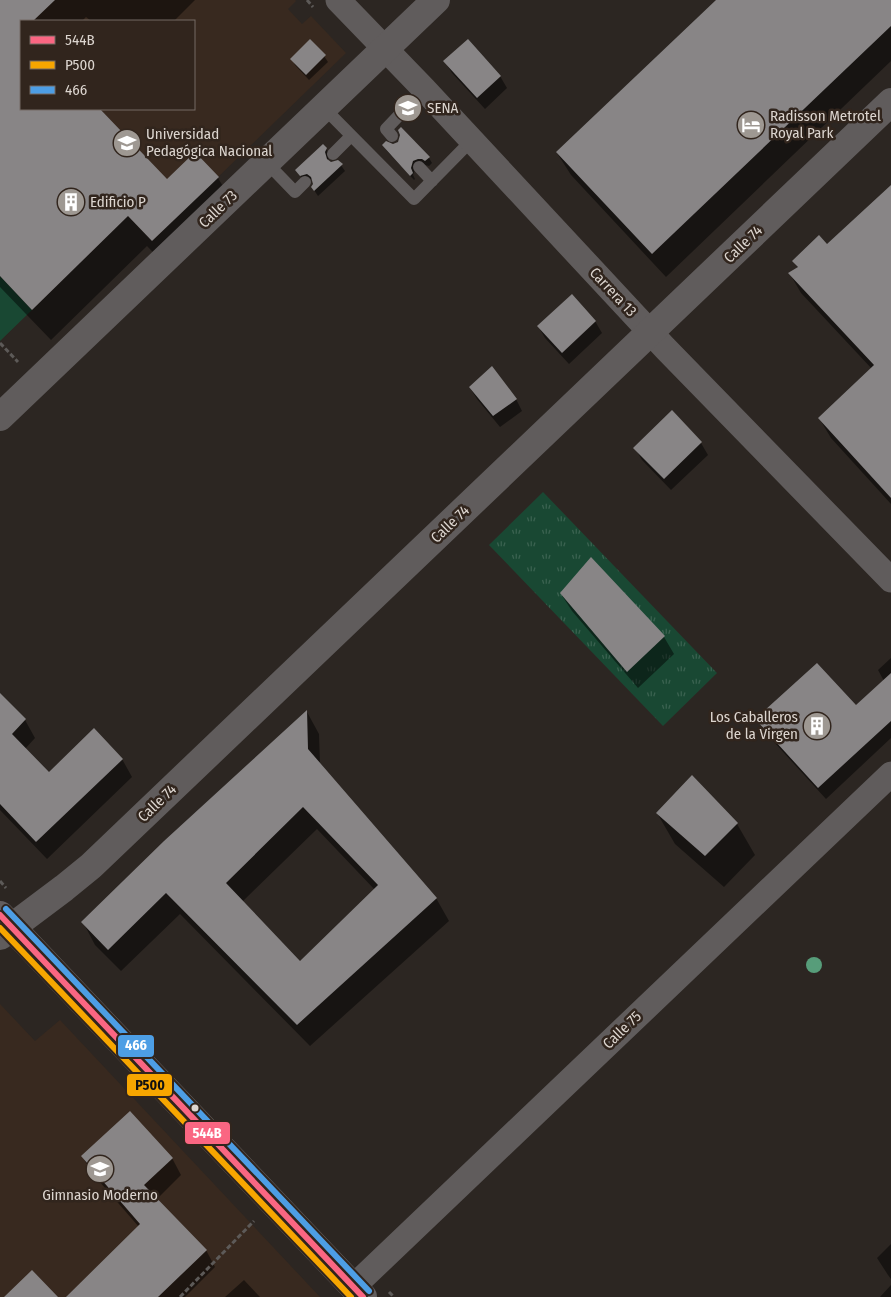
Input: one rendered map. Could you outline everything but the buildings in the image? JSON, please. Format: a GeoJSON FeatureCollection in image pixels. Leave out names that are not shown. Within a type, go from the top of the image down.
{"type":"FeatureCollection","features":[{"type":"Feature","properties":{"kind":"main road"},"geometry":{"type":"LineString","coordinates":[[4,926],[358,1292]]}},
{"type":"Feature","properties":{"kind":"street","name":"Carrera 13"},"geometry":{"type":"LineString","coordinates":[[338,0],[424,89],[650,332],[891,580]]}},
{"type":"Feature","properties":{"kind":"street","name":"Calle 73"},"geometry":{"type":"LineString","coordinates":[[0,417],[436,0]]}},
{"type":"Feature","properties":{"kind":"street","name":"Calle 74"},"geometry":{"type":"LineString","coordinates":[[4,926],[64,888],[91,866],[891,102]]}},
{"type":"Feature","properties":{"kind":"street","name":"Calle 75"},"geometry":{"type":"LineString","coordinates":[[358,1292],[891,774]]}},
{"type":"Feature","properties":{"kind":"lane"},"geometry":{"type":"LineString","coordinates":[[389,132],[424,89]]}},
{"type":"Feature","properties":{"kind":"lane"},"geometry":{"type":"LineString","coordinates":[[324,108],[414,199],[471,141]]}},
{"type":"Feature","properties":{"kind":"lane"},"geometry":{"type":"LineString","coordinates":[[333,154],[351,136]]}},
{"type":"Feature","properties":{"kind":"lane"},"geometry":{"type":"LineString","coordinates":[[267,163],[295,192],[305,182]]}},
{"type":"Feature","properties":{"kind":"lane"},"geometry":{"type":"LineString","coordinates":[[419,167],[432,181]]}},
{"type":"Feature","properties":{"kind":"path"},"geometry":{"type":"LineString","coordinates":[[0,342],[18,362]]}},
{"type":"Feature","properties":{"kind":"path"},"geometry":{"type":"LineString","coordinates":[[180,1297],[272,1203]]}},
{"type":"Feature","properties":{"kind":"shaded area","name":"Universidad Pedagógica Nacional"},"geometry":{"type":"Polygon","coordinates":[[[0,0],[295,0],[288,9],[302,24],[311,16],[346,53],[152,241],[128,216],[0,341],[0,0]]]}},
{"type":"Feature","properties":{"kind":"shaded area","name":"Gimnasio Moderno"},"geometry":{"type":"Polygon","coordinates":[[[0,1004],[35,1041],[60,1020],[320,1297],[0,1297],[0,1004]]]}},
{"type":"Feature","properties":{"kind":"green space"},"geometry":{"type":"Polygon","coordinates":[[[0,276],[32,310],[0,341],[0,276]]]}},
{"type":"Feature","properties":{"kind":"green space"},"geometry":{"type":"Polygon","coordinates":[[[543,492],[717,673],[663,726],[489,545],[543,492]]]}},
{"type":"Feature","properties":{"kind":"transit line","name":"466"},"geometry":{"type":"LineString","coordinates":[[6,909],[369,1291]]}},
{"type":"Feature","properties":{"kind":"transit line","name":"544B"},"geometry":{"type":"LineString","coordinates":[[0,915],[363,1297]]}},
{"type":"Feature","properties":{"kind":"transit line","name":"P500"},"geometry":{"type":"LineString","coordinates":[[0,928],[351,1297]]}},
{"type":"Feature","properties":{"kind":"place","name":"SENA"},"geometry":{"type":"Point","coordinates":[408,108]}},
{"type":"Feature","properties":{"kind":"place","name":"Radisson Metrotel Royal Park"},"geometry":{"type":"Point","coordinates":[751,125]}},
{"type":"Feature","properties":{"kind":"place","name":"Universidad Pedagógica Nacional"},"geometry":{"type":"Point","coordinates":[127,143]}},
{"type":"Feature","properties":{"kind":"place","name":"Edificio P"},"geometry":{"type":"Point","coordinates":[71,202]}},
{"type":"Feature","properties":{"kind":"place","name":"Los Caballeros de la Virgen"},"geometry":{"type":"Point","coordinates":[817,726]}},
{"type":"Feature","properties":{"kind":"place","name":"Gimnasio Moderno"},"geometry":{"type":"Point","coordinates":[100,1169]}}]}
